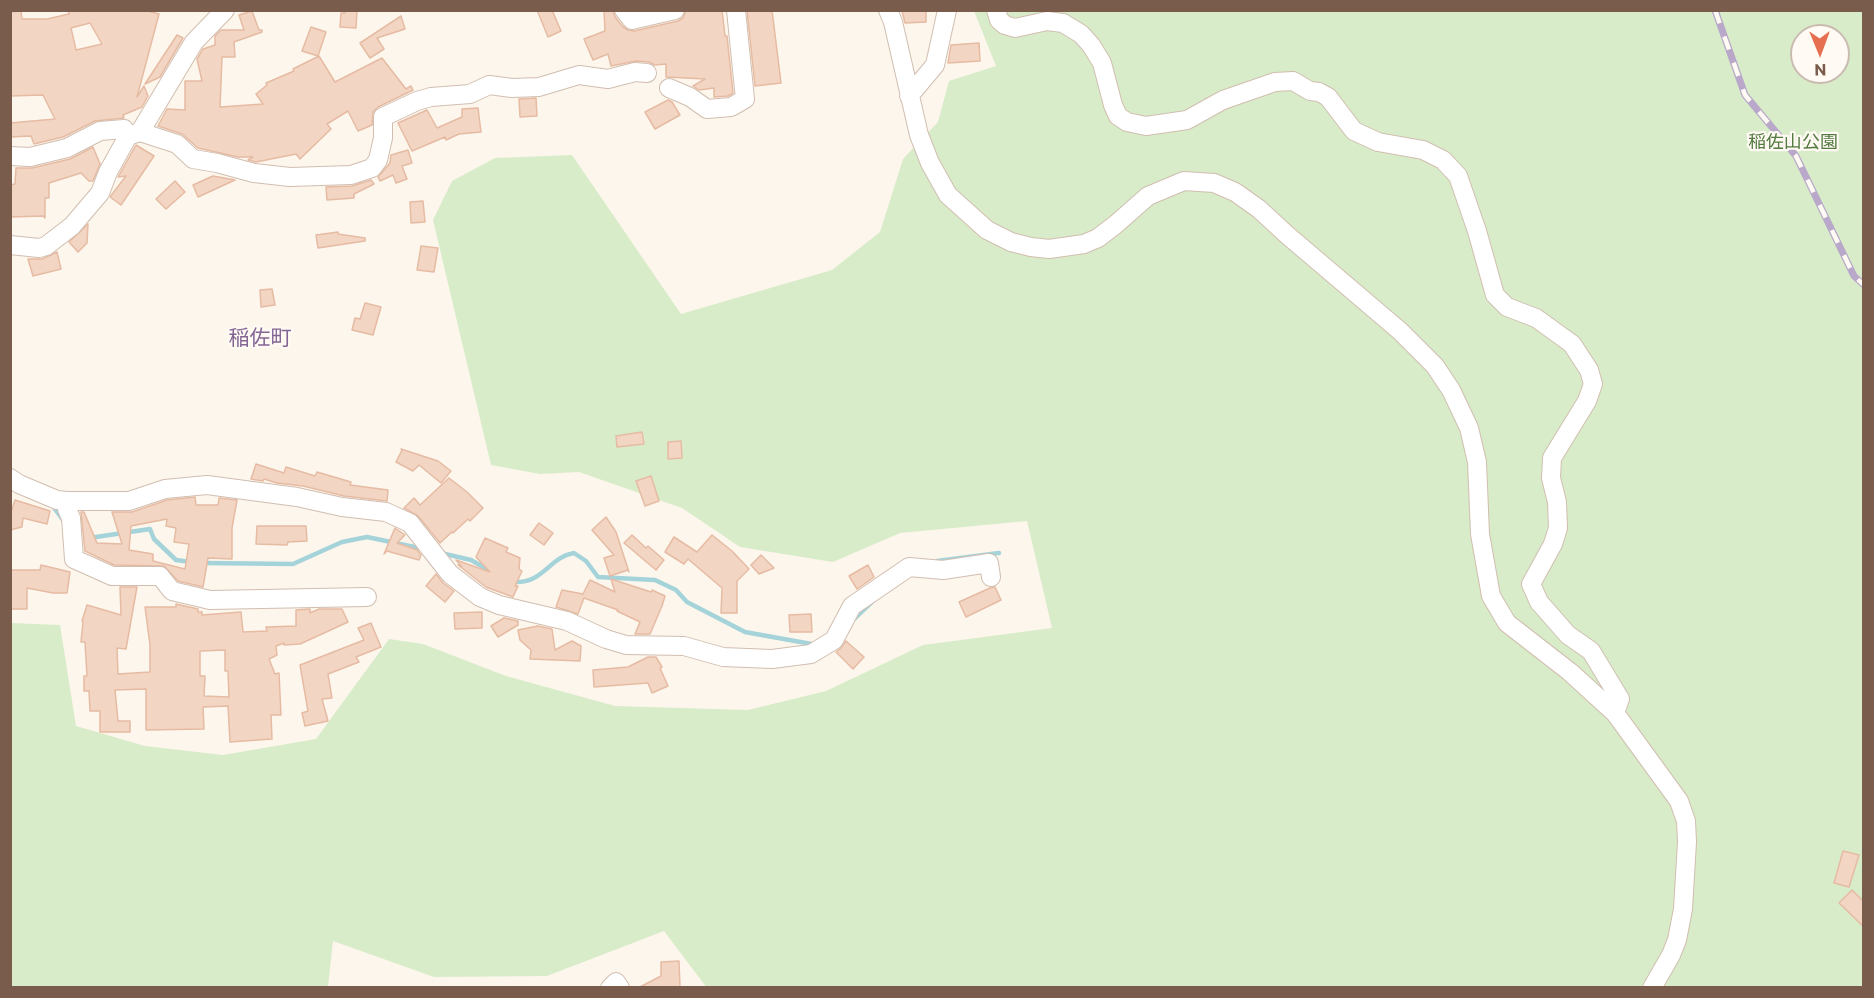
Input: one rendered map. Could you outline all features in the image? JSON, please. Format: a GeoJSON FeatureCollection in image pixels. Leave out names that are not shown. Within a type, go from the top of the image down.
{"type":"FeatureCollection","features":[{"type":"Feature","properties":{"kind":"street"},"geometry":{"type":"LineString","coordinates":[[10,245],[39,248],[46,246],[72,226],[100,193],[108,172],[194,42],[225,10]]}},
{"type":"Feature","properties":{"kind":"street"},"geometry":{"type":"LineString","coordinates":[[624,10],[632,20],[675,10]]}},
{"type":"Feature","properties":{"kind":"street"},"geometry":{"type":"LineString","coordinates":[[669,88],[690,97],[707,109],[731,107],[745,99],[736,10]]}},
{"type":"Feature","properties":{"kind":"street"},"geometry":{"type":"LineString","coordinates":[[888,10],[919,135],[930,163],[948,195],[987,230],[1011,242],[1031,247],[1049,249],[1084,244],[1098,238],[1115,225],[1148,195],[1184,181],[1214,183],[1235,192],[1259,209],[1400,331],[1435,366],[1451,390],[1469,428],[1477,462],[1480,534],[1491,596],[1507,622],[1570,672],[1616,713],[1679,801],[1686,821],[1683,909],[1677,940],[1652,987]]}},
{"type":"Feature","properties":{"kind":"street"},"geometry":{"type":"LineString","coordinates":[[909,96],[935,65],[947,10]]}},
{"type":"Feature","properties":{"kind":"street"},"geometry":{"type":"LineString","coordinates":[[996,10],[999,20],[1015,28],[1047,21],[1063,23],[1081,34],[1102,63],[1118,116],[1127,122],[1146,126],[1187,120],[1223,100],[1275,81],[1293,81],[1310,91],[1319,92],[1328,97],[1354,131],[1378,142],[1423,150],[1443,160],[1458,176],[1477,231],[1495,295],[1507,307],[1536,318],[1572,344],[1589,370],[1593,384],[1587,401],[1552,458],[1551,478],[1557,502],[1558,528],[1553,544],[1531,584],[1539,602],[1568,635],[1591,651],[1605,672],[1620,699],[1616,713]]}},
{"type":"Feature","properties":{"kind":"street"},"geometry":{"type":"LineString","coordinates":[[10,156],[30,157],[67,147],[100,131],[124,129],[134,134],[177,144],[193,159],[254,173],[290,177],[351,175],[372,168],[378,160],[383,138],[383,117],[417,101],[431,97],[470,94],[489,85],[512,88],[539,87],[579,75],[608,79],[635,72],[647,73]]}},
{"type":"Feature","properties":{"kind":"street"},"geometry":{"type":"LineString","coordinates":[[10,478],[57,500],[67,501],[129,501],[165,489],[207,485],[386,512],[410,523],[450,574],[480,597],[499,605],[567,621],[606,639],[626,645],[684,646],[723,657],[772,659],[811,654],[834,640],[852,606],[909,567],[943,570],[989,563],[991,578]]}},
{"type":"Feature","properties":{"kind":"street"},"geometry":{"type":"LineString","coordinates":[[67,501],[66,509],[70,518],[74,560],[112,576],[160,576],[172,591],[210,600],[367,597]]}},
{"type":"Feature","properties":{"kind":"street"},"geometry":{"type":"LineString","coordinates":[[610,987],[616,982],[620,987]]}},
{"type":"Feature","properties":{"kind":"green space","name":"稲佐山公園"},"geometry":{"type":"Polygon","coordinates":[[[974,11],[1863,11],[1863,987],[707,988],[664,931],[547,976],[434,977],[333,941],[328,987],[11,988],[11,623],[60,625],[76,726],[145,746],[223,755],[316,739],[389,639],[423,644],[506,676],[615,706],[748,710],[826,691],[923,645],[1052,628],[1027,521],[900,533],[833,562],[740,547],[682,508],[579,472],[540,474],[491,465],[433,220],[452,181],[495,158],[572,155],[681,314],[832,270],[880,232],[903,159],[938,122],[949,81],[996,66],[974,11]]]}},
{"type":"Feature","properties":{"kind":"building"},"geometry":{"type":"Polygon","coordinates":[[[68,10],[144,10],[159,14],[137,97],[144,86],[148,96],[142,107],[123,115],[124,118],[95,121],[63,137],[34,144],[31,136],[10,137],[10,123],[55,119],[43,95],[10,96],[10,12],[21,11],[22,19],[47,19],[69,14],[68,10]],[[90,23],[71,28],[76,50],[102,44],[90,23]]]}},
{"type":"Feature","properties":{"kind":"building"},"geometry":{"type":"Polygon","coordinates":[[[345,10],[357,10],[356,28],[340,27],[341,13],[345,13],[345,10]]]}},
{"type":"Feature","properties":{"kind":"building"},"geometry":{"type":"Polygon","coordinates":[[[537,10],[552,10],[561,31],[548,37],[537,10]]]}},
{"type":"Feature","properties":{"kind":"building"},"geometry":{"type":"Polygon","coordinates":[[[604,10],[613,10],[615,17],[623,27],[634,31],[678,21],[683,18],[686,10],[722,10],[733,93],[728,96],[714,97],[714,88],[699,90],[693,86],[705,79],[666,77],[666,64],[655,65],[636,61],[611,66],[608,54],[593,60],[584,39],[605,31],[604,10]]]}},
{"type":"Feature","properties":{"kind":"building"},"geometry":{"type":"Polygon","coordinates":[[[747,10],[772,10],[781,83],[755,86],[747,10]]]}},
{"type":"Feature","properties":{"kind":"building"},"geometry":{"type":"Polygon","coordinates":[[[902,10],[926,10],[926,22],[905,23],[902,10]]]}},
{"type":"Feature","properties":{"kind":"building"},"geometry":{"type":"Polygon","coordinates":[[[252,11],[259,30],[262,32],[234,42],[235,57],[222,57],[220,107],[263,104],[256,94],[267,85],[266,83],[294,71],[293,69],[319,56],[335,82],[382,58],[406,89],[411,86],[413,90],[378,107],[373,112],[372,125],[358,131],[348,111],[327,124],[331,129],[300,159],[296,154],[256,162],[248,160],[253,157],[238,157],[198,148],[182,134],[158,126],[167,109],[185,110],[185,81],[202,81],[197,59],[203,49],[215,45],[215,36],[221,30],[244,30],[239,15],[252,11]]]}},
{"type":"Feature","properties":{"kind":"building"},"geometry":{"type":"Polygon","coordinates":[[[401,16],[405,29],[377,38],[384,49],[370,58],[360,43],[401,16]]]}},
{"type":"Feature","properties":{"kind":"building"},"geometry":{"type":"Polygon","coordinates":[[[311,27],[326,32],[318,56],[302,51],[311,27]]]}},
{"type":"Feature","properties":{"kind":"building"},"geometry":{"type":"Polygon","coordinates":[[[177,35],[183,38],[160,77],[145,84],[177,35]]]}},
{"type":"Feature","properties":{"kind":"building"},"geometry":{"type":"Polygon","coordinates":[[[979,43],[980,61],[948,63],[951,45],[979,43]]]}},
{"type":"Feature","properties":{"kind":"building"},"geometry":{"type":"Polygon","coordinates":[[[536,98],[537,116],[520,117],[519,99],[536,98]]]}},
{"type":"Feature","properties":{"kind":"building"},"geometry":{"type":"Polygon","coordinates":[[[668,100],[672,102],[680,115],[655,129],[645,112],[668,100]]]}},
{"type":"Feature","properties":{"kind":"building"},"geometry":{"type":"Polygon","coordinates":[[[478,108],[481,132],[459,134],[446,140],[445,137],[412,151],[398,123],[427,110],[437,128],[462,117],[462,109],[478,108]]]}},
{"type":"Feature","properties":{"kind":"building"},"geometry":{"type":"Polygon","coordinates":[[[136,145],[154,156],[121,205],[110,197],[126,176],[118,177],[136,145]]]}},
{"type":"Feature","properties":{"kind":"building"},"geometry":{"type":"Polygon","coordinates":[[[93,147],[100,164],[93,181],[89,181],[81,173],[49,183],[49,198],[45,198],[45,218],[43,216],[10,217],[10,185],[15,184],[16,168],[32,168],[70,159],[93,147]]]}},
{"type":"Feature","properties":{"kind":"building"},"geometry":{"type":"Polygon","coordinates":[[[408,150],[412,163],[402,166],[407,179],[396,183],[393,175],[380,181],[378,177],[390,163],[391,155],[408,150]]]}},
{"type":"Feature","properties":{"kind":"building"},"geometry":{"type":"Polygon","coordinates":[[[213,176],[235,180],[198,197],[193,185],[213,176]]]}},
{"type":"Feature","properties":{"kind":"building"},"geometry":{"type":"Polygon","coordinates":[[[371,180],[374,184],[354,194],[354,198],[327,200],[326,187],[352,186],[371,180]]]}},
{"type":"Feature","properties":{"kind":"building"},"geometry":{"type":"Polygon","coordinates":[[[175,181],[185,192],[166,209],[156,199],[175,181]]]}},
{"type":"Feature","properties":{"kind":"building"},"geometry":{"type":"Polygon","coordinates":[[[423,201],[425,222],[411,223],[410,202],[423,201]]]}},
{"type":"Feature","properties":{"kind":"building"},"geometry":{"type":"Polygon","coordinates":[[[88,224],[87,243],[78,252],[69,242],[88,224]]]}},
{"type":"Feature","properties":{"kind":"building"},"geometry":{"type":"Polygon","coordinates":[[[338,232],[338,234],[365,238],[365,241],[318,248],[316,235],[338,232]]]}},
{"type":"Feature","properties":{"kind":"building"},"geometry":{"type":"Polygon","coordinates":[[[421,246],[438,248],[434,272],[417,270],[421,246]]]}},
{"type":"Feature","properties":{"kind":"building"},"geometry":{"type":"Polygon","coordinates":[[[57,252],[61,269],[33,276],[28,259],[42,259],[57,252]]]}},
{"type":"Feature","properties":{"kind":"building"},"geometry":{"type":"Polygon","coordinates":[[[272,289],[275,305],[261,307],[260,290],[272,289]]]}},
{"type":"Feature","properties":{"kind":"building"},"geometry":{"type":"Polygon","coordinates":[[[365,303],[381,307],[373,335],[352,330],[355,318],[360,319],[365,303]]]}},
{"type":"Feature","properties":{"kind":"building"},"geometry":{"type":"Polygon","coordinates":[[[642,432],[644,444],[617,447],[616,436],[642,432]]]}},
{"type":"Feature","properties":{"kind":"building"},"geometry":{"type":"Polygon","coordinates":[[[681,441],[682,458],[668,459],[668,442],[681,441]]]}},
{"type":"Feature","properties":{"kind":"building"},"geometry":{"type":"Polygon","coordinates":[[[401,449],[438,461],[451,471],[441,483],[419,465],[413,471],[396,462],[401,449]]]}},
{"type":"Feature","properties":{"kind":"building"},"geometry":{"type":"Polygon","coordinates":[[[256,464],[284,473],[286,467],[315,476],[317,472],[351,482],[350,485],[388,490],[387,501],[344,496],[264,479],[263,481],[251,479],[256,464]]]}},
{"type":"Feature","properties":{"kind":"building"},"geometry":{"type":"Polygon","coordinates":[[[651,476],[659,501],[645,506],[636,481],[651,476]]]}},
{"type":"Feature","properties":{"kind":"building"},"geometry":{"type":"Polygon","coordinates":[[[449,478],[483,508],[470,521],[468,519],[440,543],[418,516],[404,508],[414,498],[420,505],[449,478]]]}},
{"type":"Feature","properties":{"kind":"building"},"geometry":{"type":"Polygon","coordinates":[[[195,497],[196,505],[218,505],[219,498],[237,500],[232,528],[232,559],[208,558],[203,587],[178,581],[164,566],[114,565],[85,551],[81,512],[84,512],[97,543],[122,544],[112,512],[132,512],[167,500],[195,497]],[[167,519],[131,526],[129,550],[153,554],[153,561],[185,569],[189,544],[174,542],[176,528],[166,526],[167,519]]]}},
{"type":"Feature","properties":{"kind":"building"},"geometry":{"type":"Polygon","coordinates":[[[15,500],[50,511],[47,524],[23,518],[22,527],[10,530],[10,515],[15,500]]]}},
{"type":"Feature","properties":{"kind":"building"},"geometry":{"type":"Polygon","coordinates":[[[606,517],[616,532],[629,572],[628,570],[610,576],[604,558],[614,555],[592,530],[606,517]]]}},
{"type":"Feature","properties":{"kind":"building"},"geometry":{"type":"Polygon","coordinates":[[[539,523],[553,533],[544,545],[530,535],[539,523]]]}},
{"type":"Feature","properties":{"kind":"building"},"geometry":{"type":"Polygon","coordinates":[[[257,526],[306,526],[307,541],[288,542],[287,545],[256,544],[257,526]]]}},
{"type":"Feature","properties":{"kind":"building"},"geometry":{"type":"Polygon","coordinates":[[[395,528],[405,535],[397,543],[417,550],[421,555],[419,560],[387,551],[384,554],[395,528]]]}},
{"type":"Feature","properties":{"kind":"building"},"geometry":{"type":"Polygon","coordinates":[[[632,535],[664,560],[656,570],[624,543],[632,535]]]}},
{"type":"Feature","properties":{"kind":"building"},"geometry":{"type":"Polygon","coordinates":[[[712,535],[749,569],[737,581],[737,613],[721,613],[722,588],[688,559],[684,564],[665,552],[674,537],[697,552],[712,535]]]}},
{"type":"Feature","properties":{"kind":"building"},"geometry":{"type":"Polygon","coordinates":[[[485,538],[508,548],[506,552],[520,558],[519,569],[522,571],[513,597],[486,587],[458,565],[462,567],[456,560],[490,572],[476,557],[485,538]]]}},
{"type":"Feature","properties":{"kind":"building"},"geometry":{"type":"Polygon","coordinates":[[[761,555],[774,568],[759,574],[751,565],[761,555]]]}},
{"type":"Feature","properties":{"kind":"building"},"geometry":{"type":"Polygon","coordinates":[[[41,565],[70,572],[67,593],[27,588],[27,609],[10,609],[10,570],[40,570],[41,565]]]}},
{"type":"Feature","properties":{"kind":"building"},"geometry":{"type":"Polygon","coordinates":[[[868,565],[874,577],[857,589],[849,576],[868,565]]]}},
{"type":"Feature","properties":{"kind":"building"},"geometry":{"type":"Polygon","coordinates":[[[436,574],[454,591],[445,602],[426,586],[436,574]]]}},
{"type":"Feature","properties":{"kind":"building"},"geometry":{"type":"Polygon","coordinates":[[[611,579],[651,592],[652,590],[665,596],[650,634],[635,634],[640,622],[618,610],[584,598],[578,614],[556,607],[562,590],[583,594],[590,580],[615,592],[611,579]]]}},
{"type":"Feature","properties":{"kind":"building"},"geometry":{"type":"Polygon","coordinates":[[[120,587],[137,587],[126,649],[117,648],[118,674],[150,672],[150,645],[145,607],[176,607],[176,604],[198,609],[202,615],[241,612],[243,632],[267,631],[266,627],[296,626],[296,610],[310,609],[310,613],[319,609],[342,609],[348,622],[300,644],[284,645],[284,643],[276,646],[277,655],[269,659],[275,674],[279,673],[281,715],[271,715],[272,739],[230,742],[228,706],[203,707],[204,729],[146,730],[146,689],[115,690],[118,721],[130,721],[130,732],[100,732],[100,711],[90,711],[89,691],[84,691],[84,676],[87,676],[85,642],[81,642],[82,621],[87,605],[121,615],[120,587]],[[225,650],[200,651],[200,676],[205,676],[204,696],[229,697],[228,671],[225,671],[225,650]]]}},
{"type":"Feature","properties":{"kind":"building"},"geometry":{"type":"Polygon","coordinates":[[[995,587],[1001,600],[966,617],[959,602],[995,587]]]}},
{"type":"Feature","properties":{"kind":"building"},"geometry":{"type":"Polygon","coordinates":[[[482,612],[482,628],[455,629],[454,613],[482,612]]]}},
{"type":"Feature","properties":{"kind":"building"},"geometry":{"type":"Polygon","coordinates":[[[811,614],[812,632],[790,632],[789,615],[811,614]]]}},
{"type":"Feature","properties":{"kind":"building"},"geometry":{"type":"Polygon","coordinates":[[[504,618],[518,621],[518,625],[498,637],[491,626],[504,618]]]}},
{"type":"Feature","properties":{"kind":"building"},"geometry":{"type":"Polygon","coordinates":[[[371,623],[381,647],[356,657],[359,662],[328,674],[332,698],[322,699],[328,721],[305,726],[302,713],[308,711],[300,665],[364,640],[358,628],[371,623]]]}},
{"type":"Feature","properties":{"kind":"building"},"geometry":{"type":"Polygon","coordinates":[[[538,626],[552,629],[555,650],[572,641],[581,646],[580,661],[530,659],[531,650],[520,640],[518,630],[538,626]]]}},
{"type":"Feature","properties":{"kind":"building"},"geometry":{"type":"Polygon","coordinates":[[[846,641],[864,657],[853,669],[836,652],[846,641]]]}},
{"type":"Feature","properties":{"kind":"building"},"geometry":{"type":"Polygon","coordinates":[[[648,657],[656,657],[668,686],[652,693],[648,683],[594,687],[593,670],[628,667],[648,657]]]}},
{"type":"Feature","properties":{"kind":"building"},"geometry":{"type":"Polygon","coordinates":[[[1843,851],[1859,855],[1849,887],[1834,883],[1843,851]]]}},
{"type":"Feature","properties":{"kind":"building"},"geometry":{"type":"Polygon","coordinates":[[[1852,890],[1863,901],[1863,926],[1839,903],[1852,890]]]}},
{"type":"Feature","properties":{"kind":"building"},"geometry":{"type":"Polygon","coordinates":[[[679,961],[680,987],[640,987],[661,976],[661,962],[679,961]]]}},
{"type":"Feature","properties":{"kind":"waterway"},"geometry":{"type":"LineString","coordinates":[[52,505],[63,520]]}},
{"type":"Feature","properties":{"kind":"waterway"},"geometry":{"type":"LineString","coordinates":[[89,538],[150,529],[154,539],[176,560],[191,562]]}},
{"type":"Feature","properties":{"kind":"waterway"},"geometry":{"type":"LineString","coordinates":[[202,563],[293,564],[342,542],[367,537],[424,549]]}},
{"type":"Feature","properties":{"kind":"waterway"},"geometry":{"type":"LineString","coordinates":[[441,553],[471,560],[492,572]]}},
{"type":"Feature","properties":{"kind":"waterway"},"geometry":{"type":"LineString","coordinates":[[513,582],[532,579],[565,555],[574,553],[586,561],[598,577],[655,580],[676,590],[687,602],[745,632],[817,645]]}},
{"type":"Feature","properties":{"kind":"waterway"},"geometry":{"type":"LineString","coordinates":[[937,561],[999,553]]}},
{"type":"Feature","properties":{"kind":"waterway"},"geometry":{"type":"LineString","coordinates":[[854,619],[876,598]]}},
{"type":"Feature","properties":{"kind":"railway"},"geometry":{"type":"LineString","coordinates":[[1715,10],[1745,95],[1796,156],[1854,276],[1864,285]]}},
{"type":"Feature","properties":{"kind":"district","name":"稲佐町"},"geometry":{"type":"Point","coordinates":[260,338]}}]}
